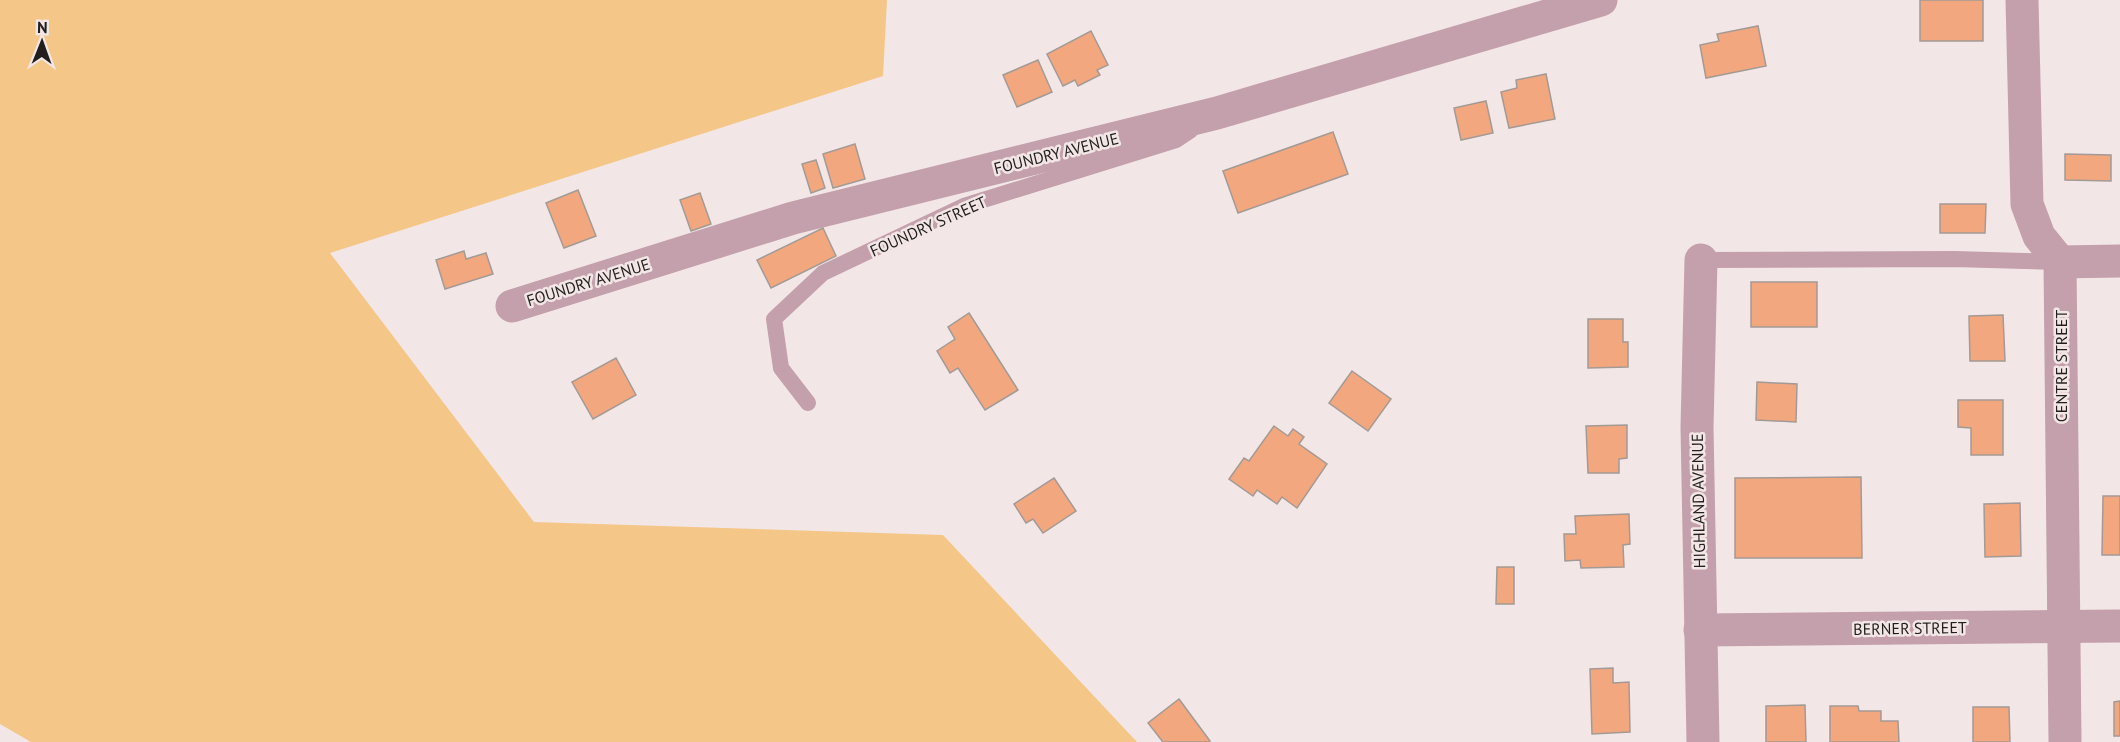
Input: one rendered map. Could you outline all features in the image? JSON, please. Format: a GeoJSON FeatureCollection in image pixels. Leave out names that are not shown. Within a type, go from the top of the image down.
{"type":"FeatureCollection","features":[{"type":"Feature","properties":{"kind":"street","name":"FOUNDRY AVENUE"},"geometry":{"type":"LineString","coordinates":[[512,306],[793,218],[1217,113],[1601,0]]}},
{"type":"Feature","properties":{"kind":"street"},"geometry":{"type":"LineString","coordinates":[[2022,0],[2027,204],[2039,236],[2060,262],[2120,261]]}},
{"type":"Feature","properties":{"kind":"street","name":"HIGHLAND AVENUE"},"geometry":{"type":"LineString","coordinates":[[1701,260],[1697,428],[1703,742]]}},
{"type":"Feature","properties":{"kind":"street","name":"CENTRE STREET"},"geometry":{"type":"LineString","coordinates":[[2060,262],[2065,742]]}},
{"type":"Feature","properties":{"kind":"street","name":"BERNER STREET"},"geometry":{"type":"LineString","coordinates":[[1700,630],[2120,626]]}},
{"type":"Feature","properties":{"kind":"lane","name":"FOUNDRY STREET"},"geometry":{"type":"LineString","coordinates":[[808,403],[781,368],[774,319],[823,273],[964,206],[1176,140],[1217,113]]}},
{"type":"Feature","properties":{"kind":"lane"},"geometry":{"type":"LineString","coordinates":[[1701,260],[1953,259],[2060,262]]}},
{"type":"Feature","properties":{"kind":"shaded area"},"geometry":{"type":"Polygon","coordinates":[[[0,0],[887,0],[883,76],[330,253],[534,522],[943,535],[1137,742],[31,742],[0,724],[0,0]]]}},
{"type":"Feature","properties":{"kind":"building"},"geometry":{"type":"Polygon","coordinates":[[[1920,0],[1983,0],[1983,41],[1920,41],[1920,0]]]}},
{"type":"Feature","properties":{"kind":"building"},"geometry":{"type":"Polygon","coordinates":[[[1758,26],[1766,66],[1706,78],[1700,45],[1719,41],[1717,34],[1758,26]]]}},
{"type":"Feature","properties":{"kind":"building"},"geometry":{"type":"Polygon","coordinates":[[[1091,31],[1108,65],[1097,70],[1100,75],[1078,86],[1075,80],[1063,86],[1047,54],[1091,31]]]}},
{"type":"Feature","properties":{"kind":"building"},"geometry":{"type":"Polygon","coordinates":[[[1038,60],[1052,92],[1017,107],[1003,75],[1038,60]]]}},
{"type":"Feature","properties":{"kind":"building"},"geometry":{"type":"Polygon","coordinates":[[[1546,74],[1555,119],[1509,128],[1501,92],[1517,88],[1516,80],[1546,74]]]}},
{"type":"Feature","properties":{"kind":"building"},"geometry":{"type":"Polygon","coordinates":[[[1486,101],[1493,133],[1461,140],[1454,108],[1486,101]]]}},
{"type":"Feature","properties":{"kind":"building"},"geometry":{"type":"Polygon","coordinates":[[[1333,132],[1348,174],[1238,213],[1223,171],[1333,132]]]}},
{"type":"Feature","properties":{"kind":"building"},"geometry":{"type":"Polygon","coordinates":[[[855,144],[865,179],[833,188],[823,154],[855,144]]]}},
{"type":"Feature","properties":{"kind":"building"},"geometry":{"type":"Polygon","coordinates":[[[2065,154],[2111,155],[2111,181],[2065,180],[2065,154]]]}},
{"type":"Feature","properties":{"kind":"building"},"geometry":{"type":"Polygon","coordinates":[[[816,160],[825,188],[811,193],[802,164],[816,160]]]}},
{"type":"Feature","properties":{"kind":"building"},"geometry":{"type":"Polygon","coordinates":[[[578,190],[596,236],[564,248],[546,203],[578,190]]]}},
{"type":"Feature","properties":{"kind":"building"},"geometry":{"type":"Polygon","coordinates":[[[700,193],[711,224],[691,231],[680,200],[700,193]]]}},
{"type":"Feature","properties":{"kind":"building"},"geometry":{"type":"Polygon","coordinates":[[[1940,204],[1986,204],[1985,233],[1940,233],[1940,204]]]}},
{"type":"Feature","properties":{"kind":"building"},"geometry":{"type":"Polygon","coordinates":[[[823,228],[836,256],[771,288],[757,260],[823,228]]]}},
{"type":"Feature","properties":{"kind":"building"},"geometry":{"type":"Polygon","coordinates":[[[464,251],[466,259],[486,253],[493,274],[445,289],[436,260],[464,251]]]}},
{"type":"Feature","properties":{"kind":"building"},"geometry":{"type":"Polygon","coordinates":[[[1751,282],[1817,282],[1817,327],[1751,327],[1751,282]]]}},
{"type":"Feature","properties":{"kind":"building"},"geometry":{"type":"Polygon","coordinates":[[[969,313],[1018,390],[985,410],[958,368],[950,373],[937,351],[955,339],[948,327],[969,313]]]}},
{"type":"Feature","properties":{"kind":"building"},"geometry":{"type":"Polygon","coordinates":[[[2003,315],[2005,361],[1970,361],[1969,316],[2003,315]]]}},
{"type":"Feature","properties":{"kind":"building"},"geometry":{"type":"Polygon","coordinates":[[[1588,319],[1623,319],[1623,342],[1628,342],[1628,367],[1588,368],[1588,319]]]}},
{"type":"Feature","properties":{"kind":"building"},"geometry":{"type":"Polygon","coordinates":[[[616,358],[636,395],[593,419],[572,382],[616,358]]]}},
{"type":"Feature","properties":{"kind":"building"},"geometry":{"type":"Polygon","coordinates":[[[1352,371],[1391,399],[1368,431],[1329,403],[1352,371]]]}},
{"type":"Feature","properties":{"kind":"building"},"geometry":{"type":"Polygon","coordinates":[[[1757,382],[1797,384],[1796,422],[1756,420],[1757,382]]]}},
{"type":"Feature","properties":{"kind":"building"},"geometry":{"type":"Polygon","coordinates":[[[1958,400],[2003,400],[2003,455],[1971,455],[1971,428],[1958,427],[1958,400]]]}},
{"type":"Feature","properties":{"kind":"building"},"geometry":{"type":"Polygon","coordinates":[[[1627,425],[1627,458],[1619,459],[1619,473],[1588,473],[1586,426],[1627,425]]]}},
{"type":"Feature","properties":{"kind":"building"},"geometry":{"type":"Polygon","coordinates":[[[1274,426],[1288,436],[1293,429],[1304,437],[1299,444],[1327,464],[1297,508],[1282,497],[1277,504],[1257,490],[1253,496],[1229,479],[1244,458],[1249,461],[1274,426]]]}},
{"type":"Feature","properties":{"kind":"building"},"geometry":{"type":"Polygon","coordinates":[[[1861,477],[1862,558],[1735,558],[1735,478],[1861,477]]]}},
{"type":"Feature","properties":{"kind":"building"},"geometry":{"type":"Polygon","coordinates":[[[1054,478],[1076,511],[1043,533],[1033,519],[1026,523],[1014,504],[1054,478]]]}},
{"type":"Feature","properties":{"kind":"building"},"geometry":{"type":"Polygon","coordinates":[[[2103,496],[2120,496],[2120,555],[2102,555],[2103,496]]]}},
{"type":"Feature","properties":{"kind":"building"},"geometry":{"type":"Polygon","coordinates":[[[2020,503],[2021,556],[1985,557],[1984,504],[2020,503]]]}},
{"type":"Feature","properties":{"kind":"building"},"geometry":{"type":"Polygon","coordinates":[[[1629,514],[1630,544],[1623,545],[1624,567],[1581,568],[1580,560],[1565,561],[1564,534],[1576,534],[1575,516],[1629,514]]]}},
{"type":"Feature","properties":{"kind":"building"},"geometry":{"type":"Polygon","coordinates":[[[1497,567],[1514,567],[1514,604],[1496,604],[1497,567]]]}},
{"type":"Feature","properties":{"kind":"building"},"geometry":{"type":"Polygon","coordinates":[[[1613,668],[1613,683],[1629,682],[1630,732],[1592,734],[1590,669],[1613,668]]]}},
{"type":"Feature","properties":{"kind":"building"},"geometry":{"type":"Polygon","coordinates":[[[1179,699],[1209,742],[1163,742],[1148,723],[1179,699]]]}},
{"type":"Feature","properties":{"kind":"building"},"geometry":{"type":"Polygon","coordinates":[[[2120,701],[2120,736],[2114,736],[2114,702],[2120,701]]]}},
{"type":"Feature","properties":{"kind":"building"},"geometry":{"type":"Polygon","coordinates":[[[1805,705],[1806,742],[1766,742],[1766,706],[1805,705]]]}},
{"type":"Feature","properties":{"kind":"building"},"geometry":{"type":"Polygon","coordinates":[[[1830,706],[1858,706],[1859,711],[1881,711],[1881,721],[1898,721],[1899,742],[1830,742],[1830,706]]]}},
{"type":"Feature","properties":{"kind":"building"},"geometry":{"type":"Polygon","coordinates":[[[1973,707],[2009,707],[2010,742],[1973,742],[1973,707]]]}}]}
